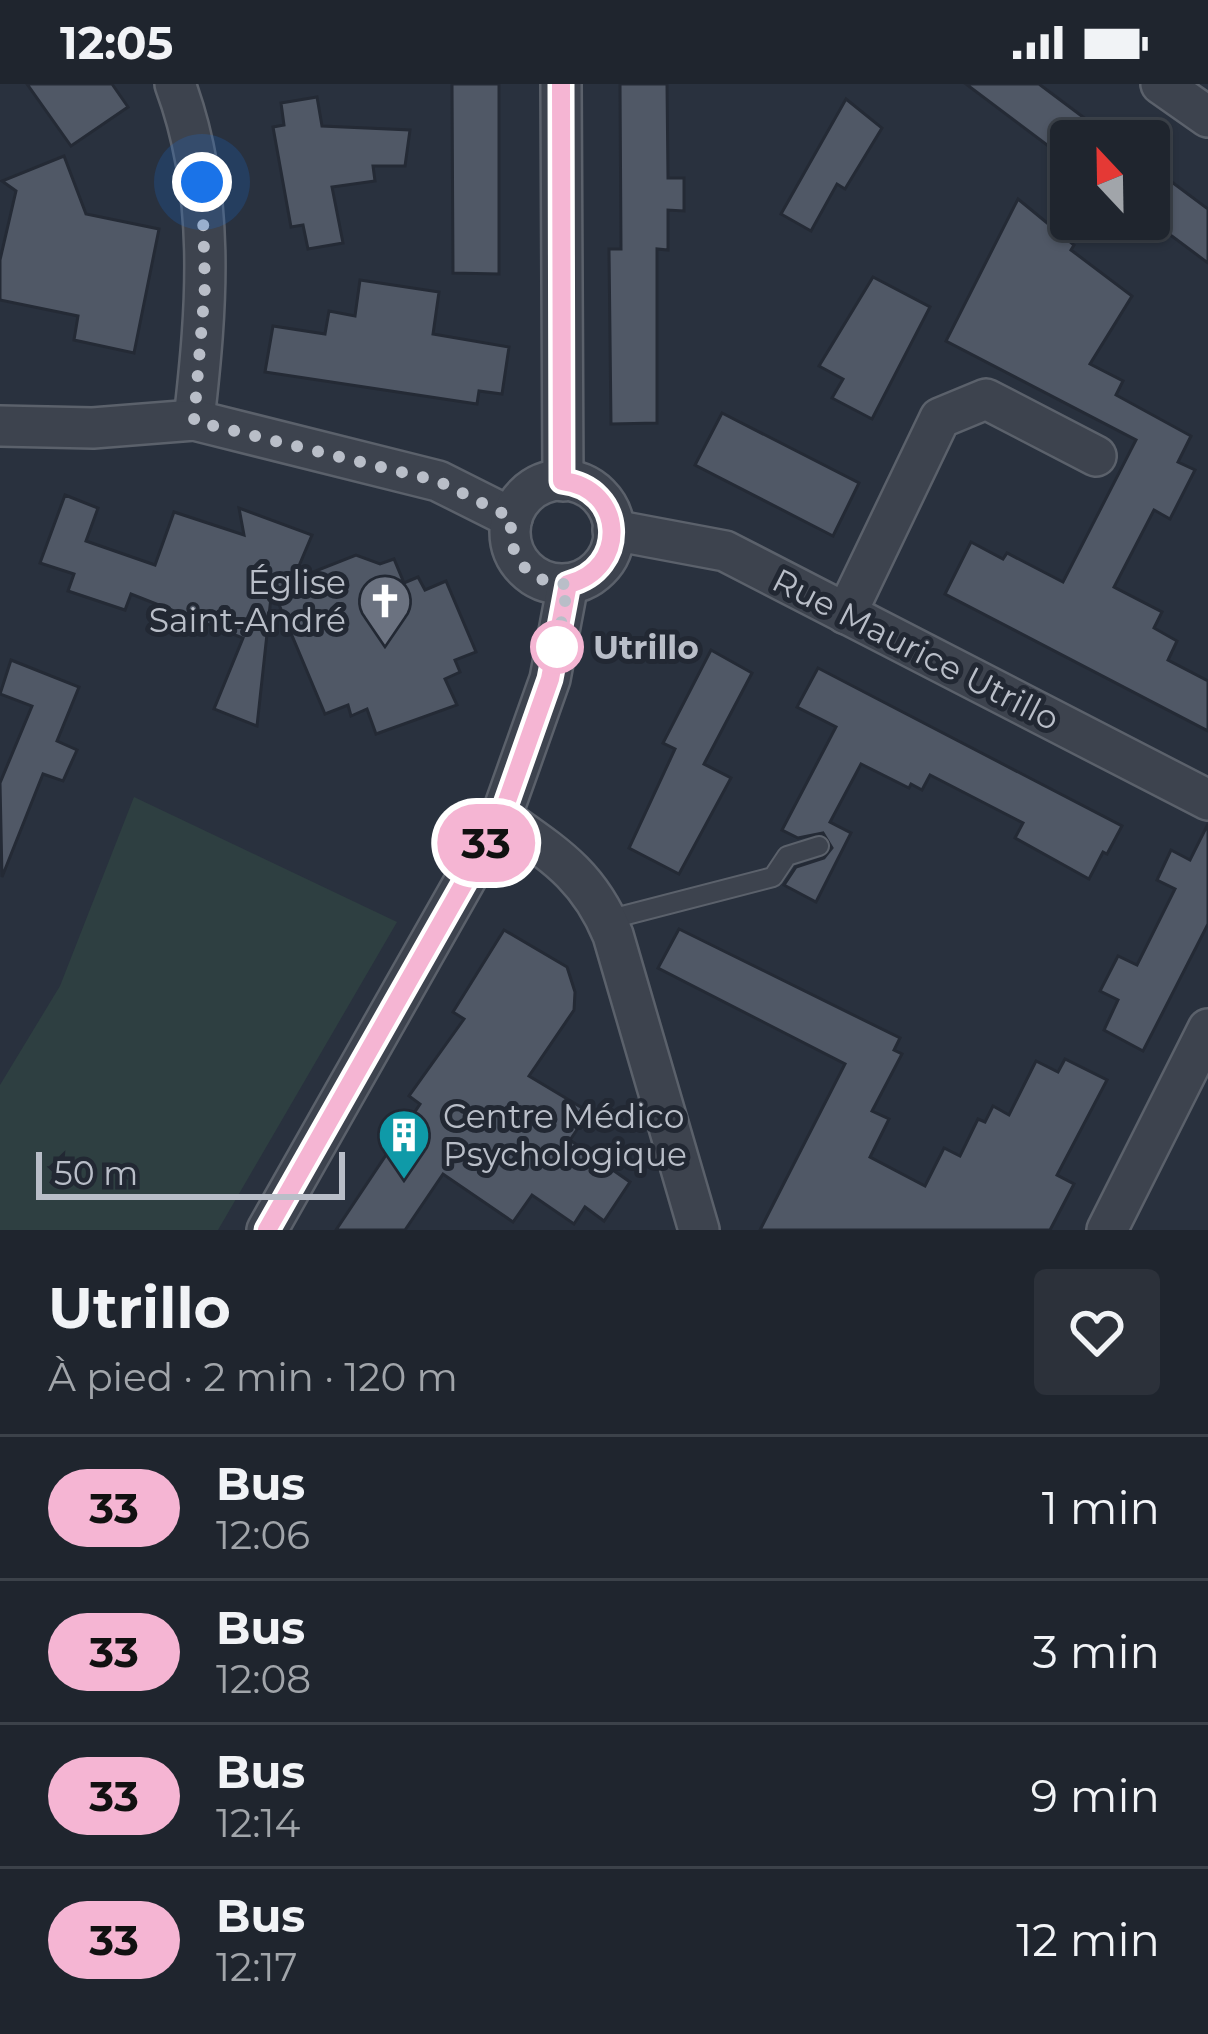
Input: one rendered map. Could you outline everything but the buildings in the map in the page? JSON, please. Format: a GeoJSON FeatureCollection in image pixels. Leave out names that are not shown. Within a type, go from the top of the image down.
{"type":"FeatureCollection","features":[{"type":"Feature","properties":{"kind":"street"},"geometry":{"type":"LineString","coordinates":[[175,84],[194,143],[206,224],[194,421]]}},
{"type":"Feature","properties":{"kind":"street"},"geometry":{"type":"LineString","coordinates":[[561,84],[562,481]]}},
{"type":"Feature","properties":{"kind":"street"},"geometry":{"type":"LineString","coordinates":[[1161,84],[1208,118]]}},
{"type":"Feature","properties":{"kind":"street"},"geometry":{"type":"LineString","coordinates":[[846,614],[940,418],[986,399],[1096,456]]}},
{"type":"Feature","properties":{"kind":"street"},"geometry":{"type":"LineString","coordinates":[[2,435],[194,421],[438,481],[512,518]]}},
{"type":"Feature","properties":{"kind":"street"},"geometry":{"type":"LineString","coordinates":[[562,481],[597,495],[613,530],[602,565],[568,584],[543,580],[522,566],[510,540],[512,518],[534,488],[562,481]]}},
{"type":"Feature","properties":{"kind":"street","name":"Rue Maurice Utrillo"},"geometry":{"type":"LineString","coordinates":[[613,530],[725,550],[1208,800]]}},
{"type":"Feature","properties":{"kind":"street"},"geometry":{"type":"LineString","coordinates":[[268,1230],[501,818],[550,679],[568,584]]}},
{"type":"Feature","properties":{"kind":"street"},"geometry":{"type":"LineString","coordinates":[[501,818],[584,879],[607,920],[699,1230]]}},
{"type":"Feature","properties":{"kind":"street"},"geometry":{"type":"LineString","coordinates":[[1107,1230],[1208,1029]]}},
{"type":"Feature","properties":{"kind":"lane"},"geometry":{"type":"LineString","coordinates":[[607,920],[772,877],[787,856],[819,846]]}},
{"type":"Feature","properties":{"kind":"shaded area"},"geometry":{"type":"Polygon","coordinates":[[[134,797],[397,922],[218,1230],[0,1230],[0,1085],[60,986],[134,797]]]}},
{"type":"Feature","properties":{"kind":"bus line","name":"33"},"geometry":{"type":"LineString","coordinates":[[267,1230],[501,818],[550,679],[568,584],[597,571],[611,547],[612,520],[603,501],[590,489],[562,481],[561,84]]}},
{"type":"Feature","properties":{"kind":"place","name":"Église Saint-André"},"geometry":{"type":"Point","coordinates":[385,647]}},
{"type":"Feature","properties":{"kind":"place","name":"Utrillo"},"geometry":{"type":"Point","coordinates":[557,647]}},
{"type":"Feature","properties":{"kind":"place","name":"Centre Médico Psychologique"},"geometry":{"type":"Point","coordinates":[404,1181]}},
{"type":"Feature","properties":{"kind":"route"},"geometry":{"type":"LineString","coordinates":[[202,182],[205,286],[194,421],[438,481],[512,518],[510,540],[522,566],[553,584],[568,584],[556,652],[557,647]]}}]}
